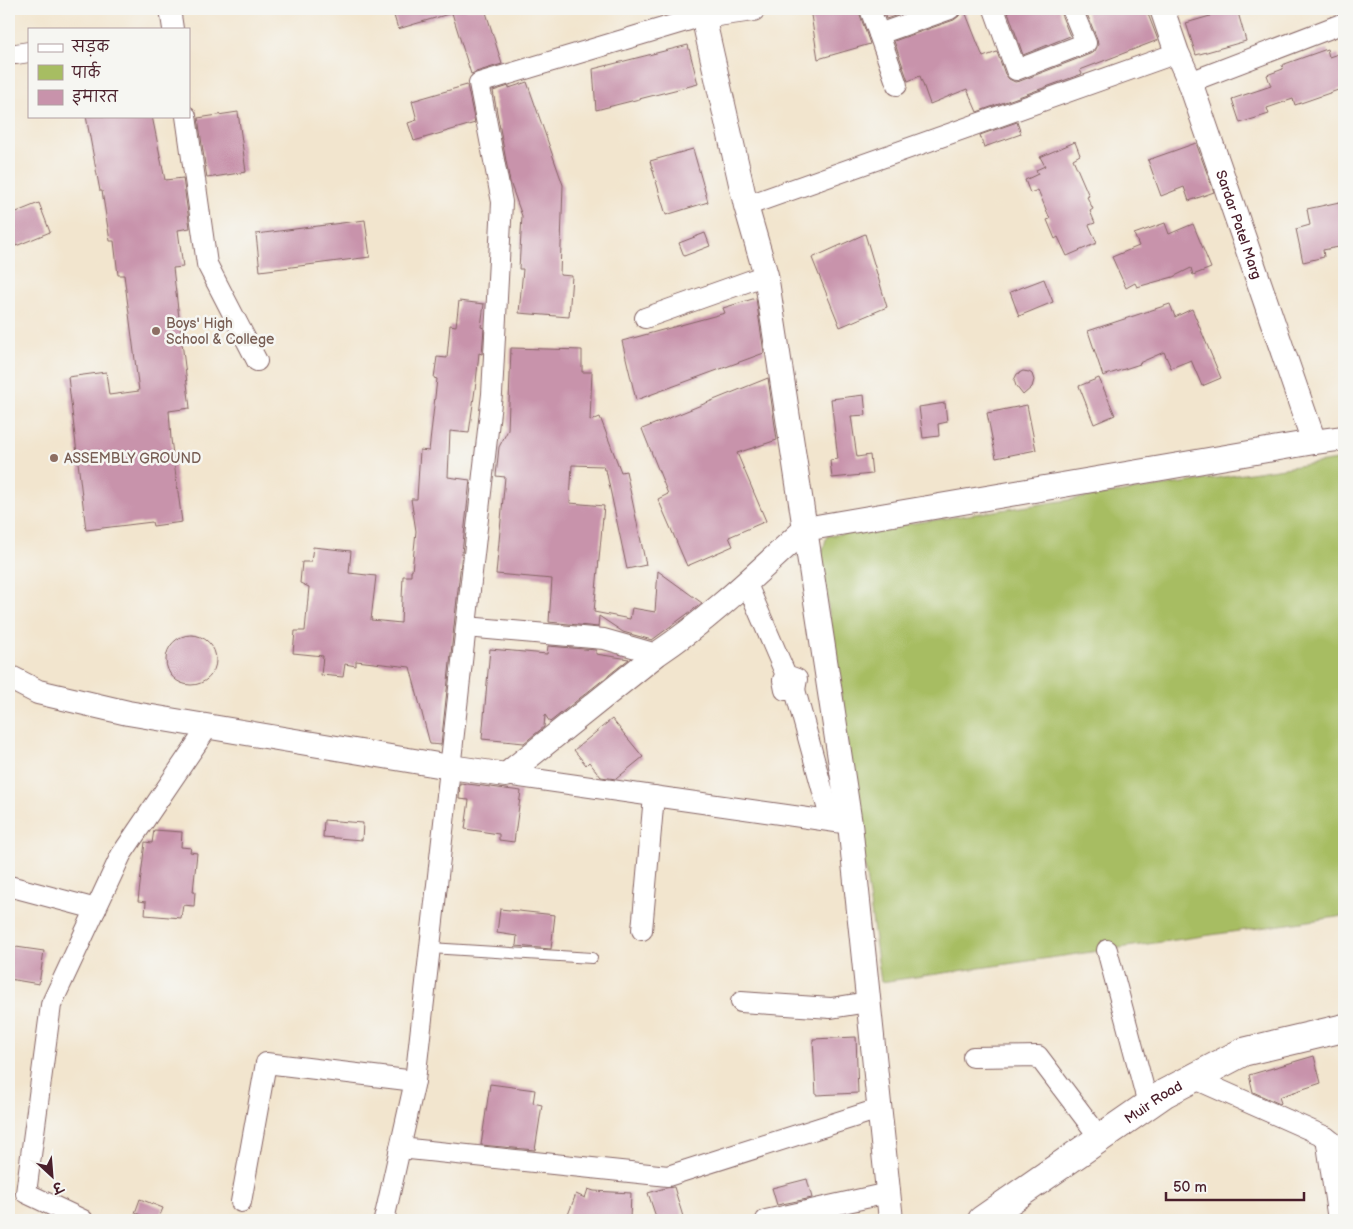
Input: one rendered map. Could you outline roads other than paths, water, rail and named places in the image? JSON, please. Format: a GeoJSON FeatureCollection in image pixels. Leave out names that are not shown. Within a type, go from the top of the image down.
{"type":"FeatureCollection","features":[{"type":"Feature","properties":{"kind":"main road","name":"Muir Road"},"geometry":{"type":"LineString","coordinates":[[982,1220],[1148,1104],[1193,1078],[1243,1052],[1344,1028]]}},
{"type":"Feature","properties":{"kind":"street"},"geometry":{"type":"LineString","coordinates":[[384,1220],[415,1081],[492,394],[502,202],[479,83],[703,16],[753,9]]}},
{"type":"Feature","properties":{"kind":"street"},"geometry":{"type":"LineString","coordinates":[[870,9],[897,85]]}},
{"type":"Feature","properties":{"kind":"street"},"geometry":{"type":"LineString","coordinates":[[879,34],[950,9]]}},
{"type":"Feature","properties":{"kind":"street"},"geometry":{"type":"LineString","coordinates":[[994,9],[1016,70],[1086,43],[1072,9]]}},
{"type":"Feature","properties":{"kind":"street","name":"Sardar Patel Marg"},"geometry":{"type":"LineString","coordinates":[[1162,9],[1177,53],[1190,82],[1314,442]]}},
{"type":"Feature","properties":{"kind":"street"},"geometry":{"type":"LineString","coordinates":[[703,16],[746,206],[766,275],[828,675],[840,823],[868,1002],[891,1220]]}},
{"type":"Feature","properties":{"kind":"street"},"geometry":{"type":"LineString","coordinates":[[1190,82],[1344,23]]}},
{"type":"Feature","properties":{"kind":"street"},"geometry":{"type":"LineString","coordinates":[[9,54],[28,52]]}},
{"type":"Feature","properties":{"kind":"street"},"geometry":{"type":"LineString","coordinates":[[746,206],[1177,53]]}},
{"type":"Feature","properties":{"kind":"street"},"geometry":{"type":"LineString","coordinates":[[186,118],[207,264],[257,361]]}},
{"type":"Feature","properties":{"kind":"street"},"geometry":{"type":"LineString","coordinates":[[645,318],[766,275]]}},
{"type":"Feature","properties":{"kind":"street"},"geometry":{"type":"LineString","coordinates":[[506,775],[657,654],[684,636],[805,528],[1344,438]]}},
{"type":"Feature","properties":{"kind":"street"},"geometry":{"type":"LineString","coordinates":[[746,582],[793,682],[840,823]]}},
{"type":"Feature","properties":{"kind":"street"},"geometry":{"type":"LineString","coordinates":[[466,627],[604,639],[657,654]]}},
{"type":"Feature","properties":{"kind":"street"},"geometry":{"type":"LineString","coordinates":[[793,682],[828,675]]}},
{"type":"Feature","properties":{"kind":"street"},"geometry":{"type":"LineString","coordinates":[[9,677],[38,692],[128,713],[450,767],[840,823]]}},
{"type":"Feature","properties":{"kind":"street"},"geometry":{"type":"LineString","coordinates":[[83,1220],[26,1193],[51,1006],[120,855],[208,727]]}},
{"type":"Feature","properties":{"kind":"street"},"geometry":{"type":"LineString","coordinates":[[642,930],[654,796]]}},
{"type":"Feature","properties":{"kind":"street"},"geometry":{"type":"LineString","coordinates":[[9,886],[96,909]]}},
{"type":"Feature","properties":{"kind":"street"},"geometry":{"type":"LineString","coordinates":[[1107,950],[1148,1104]]}},
{"type":"Feature","properties":{"kind":"street"},"geometry":{"type":"LineString","coordinates":[[741,1002],[831,1008],[868,1002]]}},
{"type":"Feature","properties":{"kind":"street"},"geometry":{"type":"LineString","coordinates":[[973,1058],[1038,1056],[1100,1138]]}},
{"type":"Feature","properties":{"kind":"street"},"geometry":{"type":"LineString","coordinates":[[241,1202],[266,1062],[415,1081]]}},
{"type":"Feature","properties":{"kind":"street"},"geometry":{"type":"LineString","coordinates":[[1193,1078],[1326,1137],[1344,1151]]}},
{"type":"Feature","properties":{"kind":"street"},"geometry":{"type":"LineString","coordinates":[[400,1148],[668,1176],[879,1109]]}},
{"type":"Feature","properties":{"kind":"street"},"geometry":{"type":"LineString","coordinates":[[1326,1137],[1338,1220]]}},
{"type":"Feature","properties":{"kind":"street"},"geometry":{"type":"LineString","coordinates":[[766,1220],[888,1193]]}},
{"type":"Feature","properties":{"kind":"lane"},"geometry":{"type":"LineString","coordinates":[[430,948],[592,958]]}},
{"type":"Feature","properties":{"kind":"place","name":"Boys' High School & College"},"geometry":{"type":"Point","coordinates":[156,331]}},
{"type":"Feature","properties":{"kind":"place","name":"ASSEMBLY GROUND"},"geometry":{"type":"Point","coordinates":[54,458]}}]}
